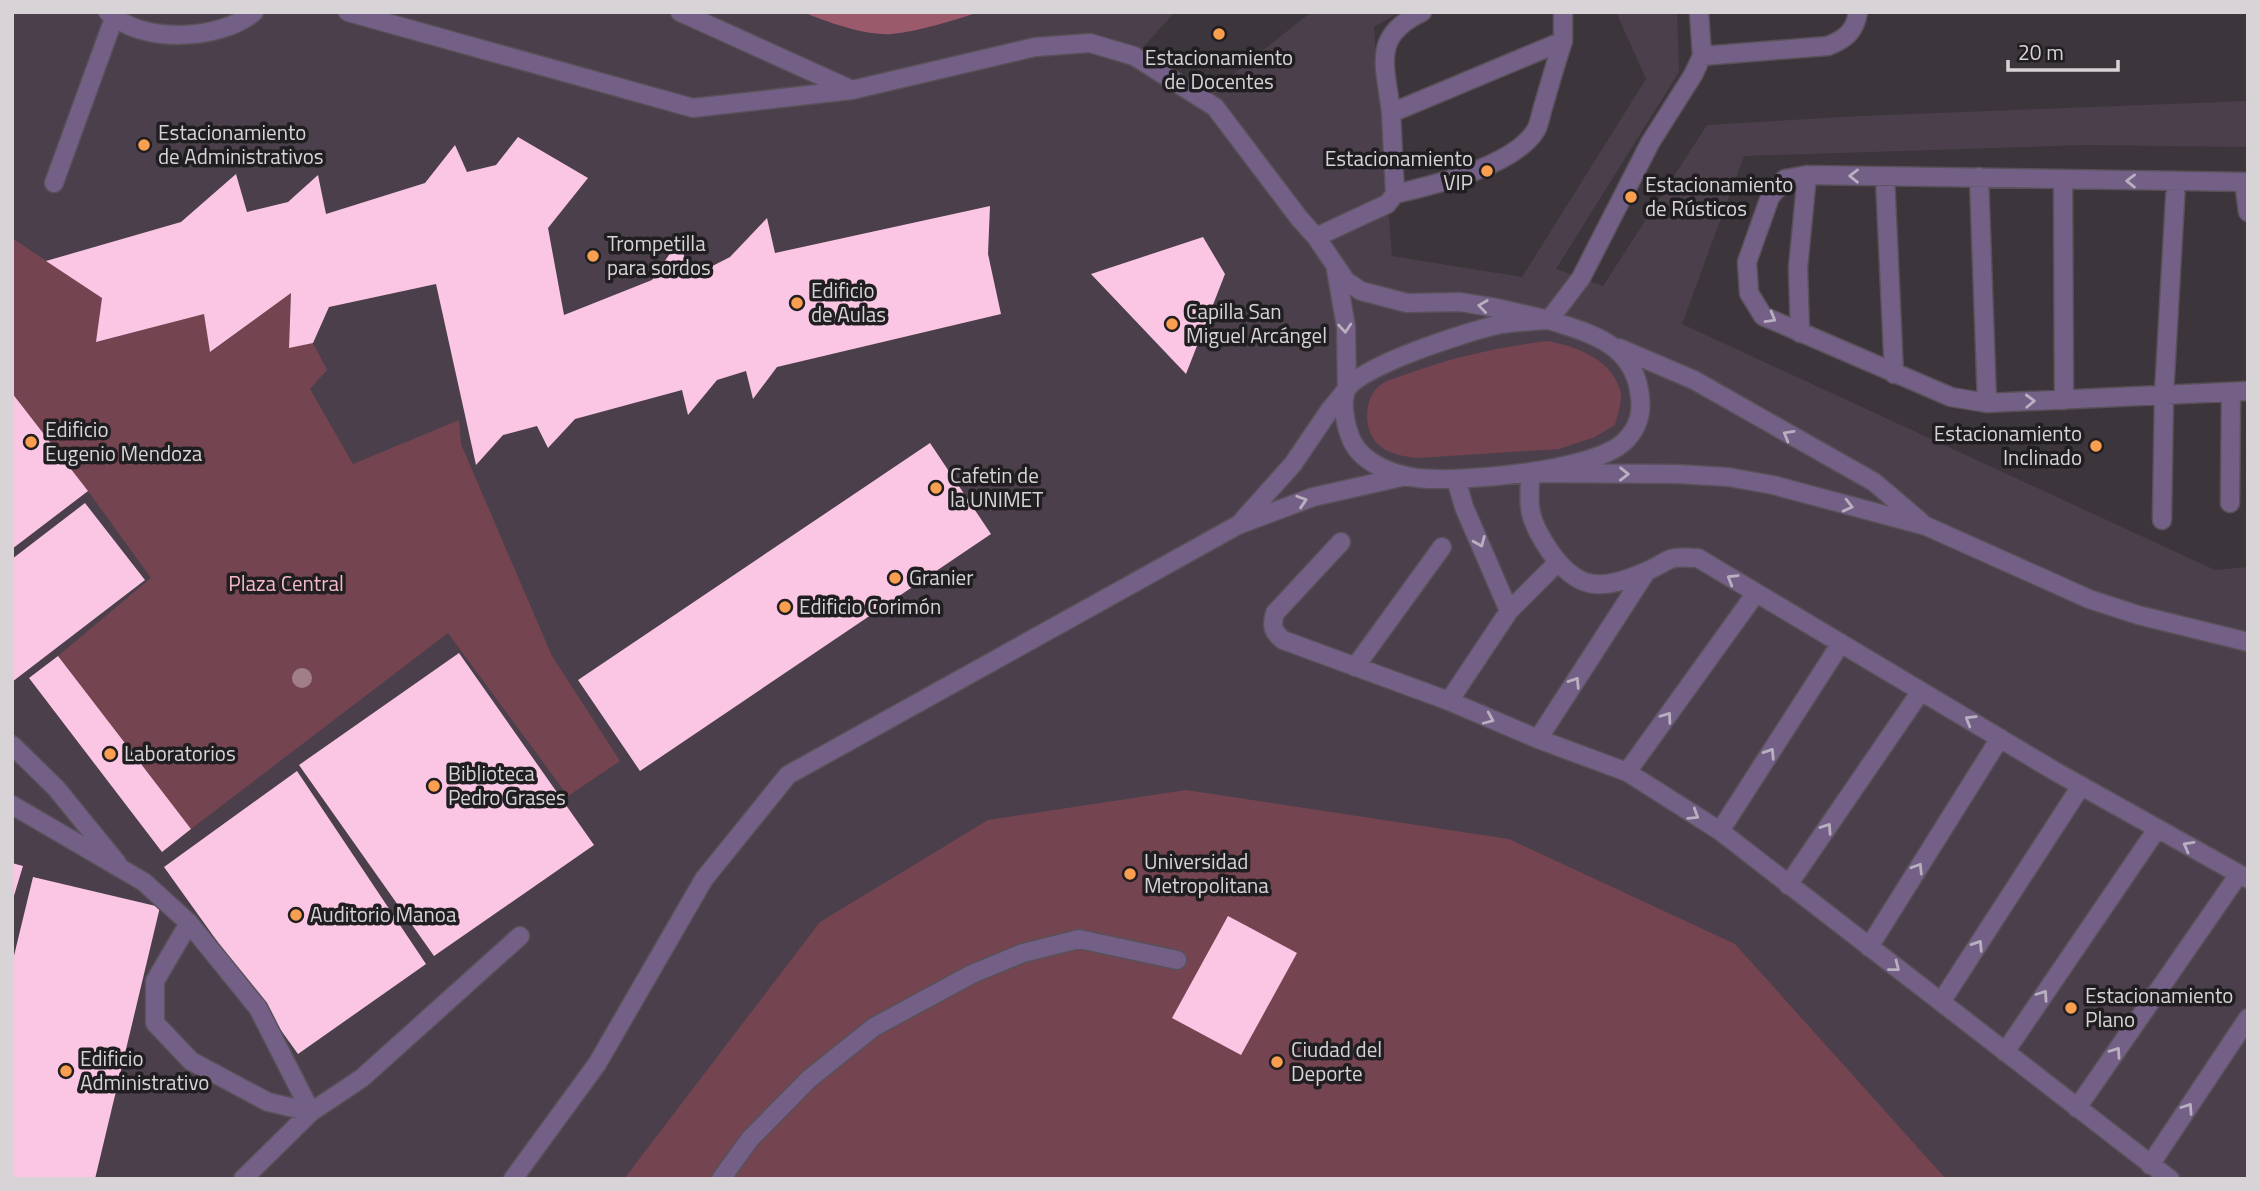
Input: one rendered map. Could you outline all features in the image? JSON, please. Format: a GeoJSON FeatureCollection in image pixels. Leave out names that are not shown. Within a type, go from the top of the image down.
{"type":"FeatureCollection","features":[{"type":"Feature","properties":{"kind":"lane"},"geometry":{"type":"LineString","coordinates":[[54,183],[111,15],[141,30],[179,35],[209,32],[244,20],[254,12]]}},
{"type":"Feature","properties":{"kind":"lane"},"geometry":{"type":"LineString","coordinates":[[348,12],[693,108],[852,90],[1035,47],[1090,43],[1134,56],[1215,107],[1316,237],[1346,281],[1361,291],[1407,303],[1460,302],[1497,308],[1585,331],[1611,345],[1694,380],[1874,482],[1926,526]]}},
{"type":"Feature","properties":{"kind":"lane"},"geometry":{"type":"LineString","coordinates":[[680,12],[852,90]]}},
{"type":"Feature","properties":{"kind":"lane"},"geometry":{"type":"LineString","coordinates":[[1395,194],[1391,113],[1384,50],[1393,32],[1407,19],[1422,12]]}},
{"type":"Feature","properties":{"kind":"lane"},"geometry":{"type":"LineString","coordinates":[[1316,237],[1387,204],[1395,194],[1433,185],[1483,167],[1505,158],[1521,146],[1536,130],[1563,41],[1563,12]]}},
{"type":"Feature","properties":{"kind":"lane"},"geometry":{"type":"LineString","coordinates":[[1238,525],[1293,464],[1329,411],[1358,380],[1401,357],[1434,345],[1495,326],[1549,320],[1581,278],[1650,142],[1693,75],[1702,56],[1699,12]]}},
{"type":"Feature","properties":{"kind":"lane"},"geometry":{"type":"LineString","coordinates":[[1702,56],[1828,46],[1845,39],[1856,25],[1858,12]]}},
{"type":"Feature","properties":{"kind":"lane"},"geometry":{"type":"LineString","coordinates":[[1391,113],[1563,41]]}},
{"type":"Feature","properties":{"kind":"lane"},"geometry":{"type":"LineString","coordinates":[[1800,332],[1798,268],[1807,175]]}},
{"type":"Feature","properties":{"kind":"lane"},"geometry":{"type":"LineString","coordinates":[[2230,503],[2239,392],[1987,402],[1951,397],[1763,316],[1749,293],[1747,262],[1770,197],[1785,179],[1807,175],[2246,182],[2248,212]]}},
{"type":"Feature","properties":{"kind":"lane"},"geometry":{"type":"LineString","coordinates":[[1885,177],[1894,374]]}},
{"type":"Feature","properties":{"kind":"lane"},"geometry":{"type":"LineString","coordinates":[[1979,177],[1987,402]]}},
{"type":"Feature","properties":{"kind":"lane"},"geometry":{"type":"LineString","coordinates":[[2063,180],[2064,400]]}},
{"type":"Feature","properties":{"kind":"lane"},"geometry":{"type":"LineString","coordinates":[[2162,520],[2164,394],[2176,182]]}},
{"type":"Feature","properties":{"kind":"lane"},"geometry":{"type":"LineString","coordinates":[[1335,267],[1346,327],[1347,389],[1344,404],[1350,437],[1357,450],[1371,461],[1406,477]]}},
{"type":"Feature","properties":{"kind":"lane"},"geometry":{"type":"LineString","coordinates":[[1531,473],[1598,457],[1622,444],[1632,433],[1640,418],[1642,404],[1637,376],[1630,363],[1611,345]]}},
{"type":"Feature","properties":{"kind":"lane"},"geometry":{"type":"LineString","coordinates":[[1531,473],[1528,502],[1536,530],[1558,562],[1582,583],[1611,584],[1646,572],[1673,558],[1698,558],[2081,786],[2243,877],[2077,1108]]}},
{"type":"Feature","properties":{"kind":"lane"},"geometry":{"type":"LineString","coordinates":[[513,1179],[597,1064],[704,879],[788,775],[1238,525],[1313,497],[1406,477],[1456,479],[1531,473],[1728,477],[1773,485],[1926,526],[2089,599],[2138,615],[2248,642]]}},
{"type":"Feature","properties":{"kind":"lane"},"geometry":{"type":"LineString","coordinates":[[1456,479],[1464,507],[1509,611]]}},
{"type":"Feature","properties":{"kind":"lane"},"geometry":{"type":"LineString","coordinates":[[1341,542],[1275,613],[1272,623],[1275,634],[1283,640],[1449,701],[1538,739],[1627,772],[1720,831],[2170,1179]]}},
{"type":"Feature","properties":{"kind":"lane"},"geometry":{"type":"LineString","coordinates":[[1355,667],[1442,547]]}},
{"type":"Feature","properties":{"kind":"lane"},"geometry":{"type":"LineString","coordinates":[[1449,701],[1509,611],[1558,562]]}},
{"type":"Feature","properties":{"kind":"lane"},"geometry":{"type":"LineString","coordinates":[[1538,739],[1646,572]]}},
{"type":"Feature","properties":{"kind":"lane"},"geometry":{"type":"LineString","coordinates":[[1627,772],[1756,593]]}},
{"type":"Feature","properties":{"kind":"lane"},"geometry":{"type":"LineString","coordinates":[[1720,831],[1840,643]]}},
{"type":"Feature","properties":{"kind":"lane"},"geometry":{"type":"LineString","coordinates":[[1788,885],[1921,691]]}},
{"type":"Feature","properties":{"kind":"lane"},"geometry":{"type":"LineString","coordinates":[[1869,947],[2000,738]]}},
{"type":"Feature","properties":{"kind":"lane"},"geometry":{"type":"LineString","coordinates":[[12,746],[56,788],[122,870]]}},
{"type":"Feature","properties":{"kind":"lane"},"geometry":{"type":"LineString","coordinates":[[1941,1002],[2081,786]]}},
{"type":"Feature","properties":{"kind":"lane"},"geometry":{"type":"LineString","coordinates":[[12,805],[144,882],[189,923],[258,1008],[311,1112]]}},
{"type":"Feature","properties":{"kind":"lane"},"geometry":{"type":"LineString","coordinates":[[2005,1052],[2157,829]]}},
{"type":"Feature","properties":{"kind":"lane"},"geometry":{"type":"LineString","coordinates":[[189,923],[155,981],[155,1023],[191,1061],[268,1102],[311,1112]]}},
{"type":"Feature","properties":{"kind":"lane"},"geometry":{"type":"LineString","coordinates":[[243,1179],[311,1112],[362,1078],[520,936]]}},
{"type":"Feature","properties":{"kind":"lane"},"geometry":{"type":"LineString","coordinates":[[721,1179],[750,1139],[809,1079],[874,1027],[972,974],[1023,953],[1079,939],[1177,960]]}},
{"type":"Feature","properties":{"kind":"lane"},"geometry":{"type":"LineString","coordinates":[[2150,1165],[2248,1018]]}},
{"type":"Feature","properties":{"kind":"shaded area","name":"Universidad Metropolitana"},"geometry":{"type":"Polygon","coordinates":[[[12,12],[1175,12],[1135,56],[1206,96],[1311,12],[1400,12],[1374,27],[1392,256],[1522,277],[1646,79],[1616,12],[1677,12],[1679,72],[1556,269],[1603,286],[1707,125],[1860,116],[2248,101],[2248,147],[2085,145],[1744,156],[1682,324],[2215,570],[2248,567],[2248,1179],[12,1179],[12,12]]]}},
{"type":"Feature","properties":{"kind":"shaded area"},"geometry":{"type":"Polygon","coordinates":[[[803,12],[981,12],[937,25],[882,34],[847,28],[803,12]]]}},
{"type":"Feature","properties":{"kind":"green space","name":"Plaza Central"},"geometry":{"type":"Polygon","coordinates":[[[12,238],[102,298],[97,342],[204,314],[211,352],[291,293],[289,347],[313,343],[327,370],[310,389],[353,464],[459,420],[461,444],[552,656],[620,761],[568,796],[448,633],[191,829],[58,656],[151,578],[12,393],[12,238]]]}},
{"type":"Feature","properties":{"kind":"green space"},"geometry":{"type":"Polygon","coordinates":[[[1547,341],[1579,350],[1607,368],[1614,377],[1621,396],[1615,425],[1595,437],[1559,449],[1418,458],[1390,452],[1378,444],[1370,432],[1367,413],[1370,399],[1385,382],[1458,358],[1547,341]]]}},
{"type":"Feature","properties":{"kind":"green space","name":"Ciudad del Deporte"},"geometry":{"type":"Polygon","coordinates":[[[1186,790],[1509,839],[1735,944],[1946,1179],[624,1179],[820,922],[988,820],[1186,790]]]}},
{"type":"Feature","properties":{"kind":"building","name":"Edificio de Aulas"},"geometry":{"type":"Polygon","coordinates":[[[518,137],[588,178],[548,228],[564,315],[652,280],[679,240],[691,277],[730,257],[767,218],[775,253],[990,206],[988,254],[1001,314],[777,367],[753,399],[746,371],[717,380],[688,415],[682,390],[575,419],[548,448],[537,426],[503,435],[476,465],[436,284],[329,307],[313,343],[289,348],[291,293],[210,352],[204,314],[96,342],[102,298],[46,261],[181,222],[236,174],[247,212],[288,202],[318,175],[326,214],[425,183],[455,145],[467,172],[496,165],[518,137]]]}},
{"type":"Feature","properties":{"kind":"building","name":"Capilla San Miguel Arcángel"},"geometry":{"type":"Polygon","coordinates":[[[1203,237],[1225,274],[1186,374],[1091,274],[1203,237]]]}},
{"type":"Feature","properties":{"kind":"building","name":"Edificio Eugenio Mendoza"},"geometry":{"type":"Polygon","coordinates":[[[12,393],[88,491],[12,549],[12,393]]]}},
{"type":"Feature","properties":{"kind":"building","name":"Edificio Corimón"},"geometry":{"type":"Polygon","coordinates":[[[930,443],[991,534],[640,771],[578,680],[930,443]]]}},
{"type":"Feature","properties":{"kind":"building"},"geometry":{"type":"Polygon","coordinates":[[[85,503],[145,580],[12,682],[12,559],[85,503]]]}},
{"type":"Feature","properties":{"kind":"building","name":"Biblioteca Pedro Grases"},"geometry":{"type":"Polygon","coordinates":[[[459,653],[594,845],[434,956],[299,765],[459,653]]]}},
{"type":"Feature","properties":{"kind":"building","name":"Laboratorios"},"geometry":{"type":"Polygon","coordinates":[[[58,656],[191,829],[162,852],[29,678],[58,656]]]}},
{"type":"Feature","properties":{"kind":"building","name":"Auditorio Manoa"},"geometry":{"type":"Polygon","coordinates":[[[297,771],[426,964],[298,1054],[164,867],[297,771]]]}},
{"type":"Feature","properties":{"kind":"building"},"geometry":{"type":"Polygon","coordinates":[[[12,863],[23,866],[13,899],[12,899],[12,863]]]}},
{"type":"Feature","properties":{"kind":"building","name":"Edificio Administrativo"},"geometry":{"type":"Polygon","coordinates":[[[33,877],[160,907],[95,1179],[12,1179],[12,964],[33,877]]]}},
{"type":"Feature","properties":{"kind":"building"},"geometry":{"type":"Polygon","coordinates":[[[1228,916],[1297,953],[1241,1055],[1172,1018],[1228,916]]]}},
{"type":"Feature","properties":{"kind":"place","name":"Estacionamiento de Docentes"},"geometry":{"type":"Point","coordinates":[1219,34]}},
{"type":"Feature","properties":{"kind":"place","name":"Estacionamiento de Administrativos"},"geometry":{"type":"Point","coordinates":[144,145]}},
{"type":"Feature","properties":{"kind":"place","name":"Estacionamiento VIP"},"geometry":{"type":"Point","coordinates":[1487,171]}},
{"type":"Feature","properties":{"kind":"place","name":"Estacionamiento de Rústicos"},"geometry":{"type":"Point","coordinates":[1631,197]}},
{"type":"Feature","properties":{"kind":"place","name":"Trompetilla para sordos"},"geometry":{"type":"Point","coordinates":[593,256]}},
{"type":"Feature","properties":{"kind":"place","name":"Edificio de Aulas"},"geometry":{"type":"Point","coordinates":[797,303]}},
{"type":"Feature","properties":{"kind":"place","name":"Capilla San Miguel Arcángel"},"geometry":{"type":"Point","coordinates":[1172,324]}},
{"type":"Feature","properties":{"kind":"place","name":"Edificio Eugenio Mendoza"},"geometry":{"type":"Point","coordinates":[31,442]}},
{"type":"Feature","properties":{"kind":"place","name":"Estacionamiento Inclinado"},"geometry":{"type":"Point","coordinates":[2096,446]}},
{"type":"Feature","properties":{"kind":"place","name":"Cafetin de la UNIMET"},"geometry":{"type":"Point","coordinates":[936,488]}},
{"type":"Feature","properties":{"kind":"place","name":"Granier"},"geometry":{"type":"Point","coordinates":[895,578]}},
{"type":"Feature","properties":{"kind":"place","name":"Edificio Corimón"},"geometry":{"type":"Point","coordinates":[785,607]}},
{"type":"Feature","properties":{"kind":"place","name":"Laboratorios"},"geometry":{"type":"Point","coordinates":[110,754]}},
{"type":"Feature","properties":{"kind":"place","name":"Biblioteca Pedro Grases"},"geometry":{"type":"Point","coordinates":[434,786]}},
{"type":"Feature","properties":{"kind":"place","name":"Universidad Metropolitana"},"geometry":{"type":"Point","coordinates":[1130,874]}},
{"type":"Feature","properties":{"kind":"place","name":"Auditorio Manoa"},"geometry":{"type":"Point","coordinates":[296,915]}},
{"type":"Feature","properties":{"kind":"place","name":"Estacionamiento Plano"},"geometry":{"type":"Point","coordinates":[2071,1008]}},
{"type":"Feature","properties":{"kind":"place","name":"Ciudad del Deporte"},"geometry":{"type":"Point","coordinates":[1277,1062]}},
{"type":"Feature","properties":{"kind":"place","name":"Edificio Administrativo"},"geometry":{"type":"Point","coordinates":[66,1071]}}]}
